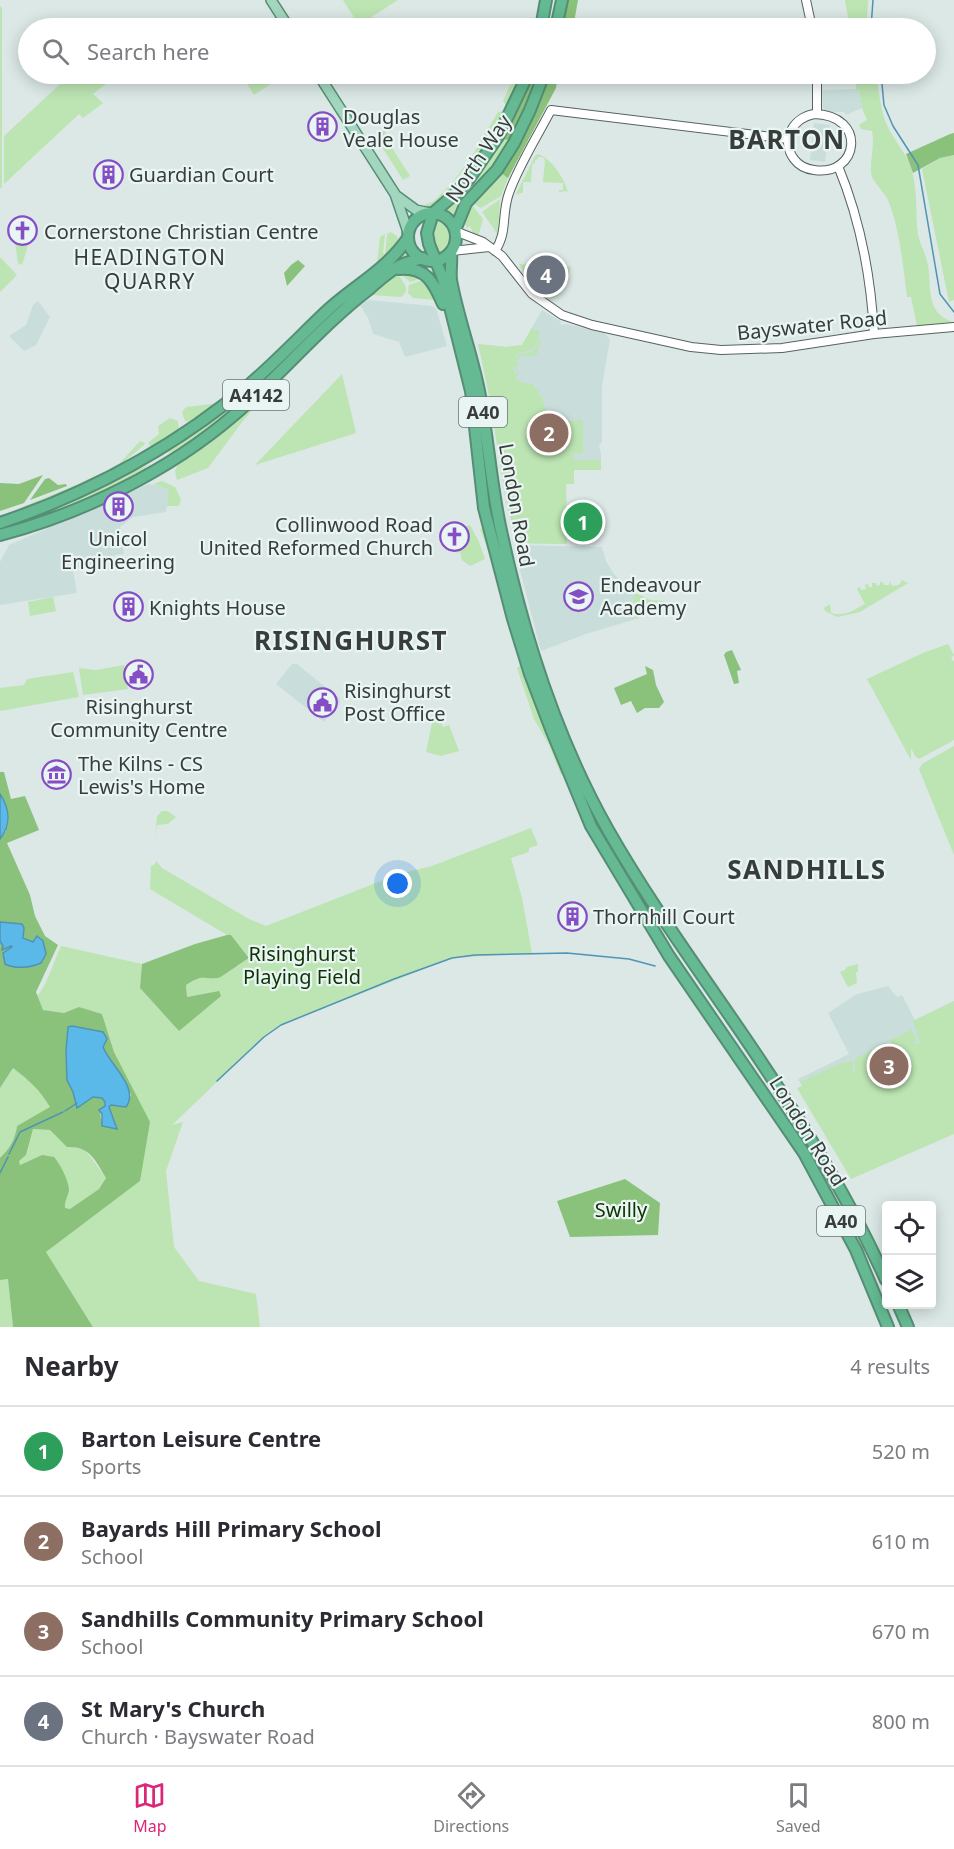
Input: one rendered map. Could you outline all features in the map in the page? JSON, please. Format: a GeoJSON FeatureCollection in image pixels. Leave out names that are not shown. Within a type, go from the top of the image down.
{"type":"FeatureCollection","features":[{"type":"Feature","properties":{"kind":"highway"},"geometry":{"type":"LineString","coordinates":[[543,18],[546,0]]}},
{"type":"Feature","properties":{"kind":"highway"},"geometry":{"type":"LineString","coordinates":[[558,18],[562,0]]}},
{"type":"Feature","properties":{"kind":"highway","name":"North Way"},"geometry":{"type":"LineString","coordinates":[[408,235],[417,218],[431,213],[455,194],[485,157],[505,125],[523,84]]}},
{"type":"Feature","properties":{"kind":"highway","name":"North Way"},"geometry":{"type":"LineString","coordinates":[[451,251],[456,238],[455,230],[466,204],[497,170],[514,143],[540,84]]}},
{"type":"Feature","properties":{"kind":"highway"},"geometry":{"type":"LineString","coordinates":[[444,299],[428,259],[428,228],[431,213],[447,219],[455,230]]}},
{"type":"Feature","properties":{"kind":"highway"},"geometry":{"type":"LineString","coordinates":[[408,235],[413,250],[428,259],[443,279],[444,299]]}},
{"type":"Feature","properties":{"kind":"highway","name":"A4142"},"geometry":{"type":"LineString","coordinates":[[0,523],[68,498],[97,484],[144,459],[188,431],[267,369],[331,308],[387,263],[408,235]]}},
{"type":"Feature","properties":{"kind":"highway"},"geometry":{"type":"LineString","coordinates":[[428,259],[451,251]]}},
{"type":"Feature","properties":{"kind":"highway","name":"London Road"},"geometry":{"type":"LineString","coordinates":[[451,251],[451,280],[478,387],[509,566],[555,728],[591,826],[696,996],[804,1153],[856,1250],[888,1327]]}},
{"type":"Feature","properties":{"kind":"highway","name":"A4142"},"geometry":{"type":"LineString","coordinates":[[0,535],[74,510],[105,496],[150,473],[186,450],[232,416],[332,320],[390,272],[402,265],[428,259]]}},
{"type":"Feature","properties":{"kind":"highway"},"geometry":{"type":"LineString","coordinates":[[390,272],[411,269],[424,273],[431,279],[444,299]]}},
{"type":"Feature","properties":{"kind":"highway","name":"London Road"},"geometry":{"type":"LineString","coordinates":[[444,299],[454,326],[471,391],[484,508],[530,674],[610,834],[642,886],[799,1120],[852,1212],[882,1272]]}},
{"type":"Feature","properties":{"kind":"highway"},"geometry":{"type":"LineString","coordinates":[[900,1309],[908,1327]]}},
{"type":"Feature","properties":{"kind":"main road"},"geometry":{"type":"LineString","coordinates":[[271,0],[283,18]]}},
{"type":"Feature","properties":{"kind":"main road"},"geometry":{"type":"LineString","coordinates":[[324,84],[395,194],[405,218],[408,235]]}},
{"type":"Feature","properties":{"kind":"main road"},"geometry":{"type":"LineString","coordinates":[[395,194],[412,208],[431,213]]}},
{"type":"Feature","properties":{"kind":"street"},"geometry":{"type":"LineString","coordinates":[[806,0],[810,18]]}},
{"type":"Feature","properties":{"kind":"street"},"geometry":{"type":"LineString","coordinates":[[817,84],[817,114]]}},
{"type":"Feature","properties":{"kind":"street","name":"North Way"},"geometry":{"type":"LineString","coordinates":[[492,249],[504,237],[504,216],[511,187],[551,110],[788,139]]}},
{"type":"Feature","properties":{"kind":"street"},"geometry":{"type":"LineString","coordinates":[[808,115],[836,117],[848,129],[851,139],[850,151],[838,166],[822,171],[803,167],[791,154],[788,139],[798,121],[808,115]]}},
{"type":"Feature","properties":{"kind":"street"},"geometry":{"type":"LineString","coordinates":[[838,166],[861,236],[874,334]]}},
{"type":"Feature","properties":{"kind":"street","name":"Bayswater Road"},"geometry":{"type":"LineString","coordinates":[[455,230],[483,242],[506,260],[532,294],[562,315],[576,321],[663,341],[710,349],[768,349],[874,334],[953,327]]}},
{"type":"Feature","properties":{"kind":"street"},"geometry":{"type":"LineString","coordinates":[[451,251],[492,249]]}},
{"type":"Feature","properties":{"kind":"shaded area"},"geometry":{"type":"Polygon","coordinates":[[[859,89],[862,108],[846,115],[844,112],[823,108],[822,90],[859,89]]]}},
{"type":"Feature","properties":{"kind":"shaded area"},"geometry":{"type":"Polygon","coordinates":[[[814,123],[830,125],[825,162],[810,160],[814,123]]]}},
{"type":"Feature","properties":{"kind":"shaded area"},"geometry":{"type":"Polygon","coordinates":[[[369,300],[436,308],[447,346],[405,357],[399,342],[373,334],[368,318],[360,305],[369,300]]]}},
{"type":"Feature","properties":{"kind":"shaded area"},"geometry":{"type":"Polygon","coordinates":[[[38,301],[50,317],[36,345],[24,351],[9,336],[26,325],[33,305],[38,301]]]}},
{"type":"Feature","properties":{"kind":"shaded area"},"geometry":{"type":"Polygon","coordinates":[[[542,310],[560,321],[561,325],[567,324],[604,333],[610,339],[602,386],[602,442],[599,445],[601,470],[574,470],[574,484],[566,484],[567,544],[517,543],[506,503],[489,395],[478,344],[507,347],[522,345],[542,310]]]}},
{"type":"Feature","properties":{"kind":"shaded area"},"geometry":{"type":"Polygon","coordinates":[[[149,484],[170,488],[166,512],[133,517],[120,527],[124,554],[102,557],[99,564],[74,569],[77,593],[0,605],[0,562],[9,545],[149,484]]]}},
{"type":"Feature","properties":{"kind":"shaded area","name":"Endeavour Academy"},"geometry":{"type":"Polygon","coordinates":[[[517,545],[602,547],[606,561],[614,574],[634,592],[633,611],[636,619],[541,651],[520,570],[517,545]]]}},
{"type":"Feature","properties":{"kind":"shaded area"},"geometry":{"type":"Polygon","coordinates":[[[292,664],[297,664],[339,698],[340,702],[324,722],[276,684],[292,664]]]}},
{"type":"Feature","properties":{"kind":"shaded area"},"geometry":{"type":"Polygon","coordinates":[[[888,986],[897,997],[902,995],[915,1020],[954,1001],[880,1148],[847,1155],[798,1079],[849,1054],[828,1013],[857,994],[888,986]]]}},
{"type":"Feature","properties":{"kind":"green space"},"geometry":{"type":"Polygon","coordinates":[[[343,0],[398,0],[370,18],[355,18],[343,0]]]}},
{"type":"Feature","properties":{"kind":"green space"},"geometry":{"type":"Polygon","coordinates":[[[566,0],[578,0],[575,18],[563,18],[566,0]]]}},
{"type":"Feature","properties":{"kind":"green space"},"geometry":{"type":"Polygon","coordinates":[[[845,0],[868,0],[867,18],[848,18],[845,0]]]}},
{"type":"Feature","properties":{"kind":"green space"},"geometry":{"type":"Polygon","coordinates":[[[0,6],[2,8],[2,187],[0,189],[0,6]]]}},
{"type":"Feature","properties":{"kind":"green space"},"geometry":{"type":"Polygon","coordinates":[[[60,84],[106,84],[93,94],[103,103],[83,118],[79,114],[4,184],[4,136],[60,84]]]}},
{"type":"Feature","properties":{"kind":"green space"},"geometry":{"type":"Polygon","coordinates":[[[247,84],[270,84],[254,95],[247,84]]]}},
{"type":"Feature","properties":{"kind":"green space"},"geometry":{"type":"Polygon","coordinates":[[[511,84],[519,84],[496,130],[469,172],[454,190],[439,202],[424,207],[448,187],[453,189],[464,176],[461,173],[450,185],[471,158],[498,112],[504,111],[506,106],[503,101],[511,84]]]}},
{"type":"Feature","properties":{"kind":"green space"},"geometry":{"type":"Polygon","coordinates":[[[528,84],[537,84],[513,138],[506,140],[504,137],[528,84]]]}},
{"type":"Feature","properties":{"kind":"green space"},"geometry":{"type":"Polygon","coordinates":[[[543,84],[557,84],[508,178],[501,173],[543,84]]]}},
{"type":"Feature","properties":{"kind":"green space"},"geometry":{"type":"Polygon","coordinates":[[[856,84],[878,84],[886,123],[912,171],[918,235],[929,270],[933,305],[937,312],[953,322],[917,326],[911,297],[907,297],[892,211],[888,200],[871,173],[872,131],[861,129],[859,125],[867,120],[862,108],[859,89],[856,89],[856,84]]]}},
{"type":"Feature","properties":{"kind":"green space"},"geometry":{"type":"Polygon","coordinates":[[[384,130],[387,135],[385,137],[410,176],[403,180],[377,139],[384,130]]]}},
{"type":"Feature","properties":{"kind":"green space"},"geometry":{"type":"Polygon","coordinates":[[[504,133],[513,138],[454,219],[443,211],[504,133]]]}},
{"type":"Feature","properties":{"kind":"green space"},"geometry":{"type":"Polygon","coordinates":[[[954,133],[954,155],[940,158],[913,173],[906,154],[954,133]]]}},
{"type":"Feature","properties":{"kind":"green space"},"geometry":{"type":"Polygon","coordinates":[[[538,154],[543,157],[538,157],[532,164],[531,182],[523,182],[523,193],[516,194],[535,156],[538,154]]]}},
{"type":"Feature","properties":{"kind":"green space"},"geometry":{"type":"Polygon","coordinates":[[[954,155],[954,300],[949,302],[922,169],[940,158],[954,155]]]}},
{"type":"Feature","properties":{"kind":"green space"},"geometry":{"type":"Polygon","coordinates":[[[543,157],[557,170],[568,193],[559,192],[563,190],[563,183],[543,182],[545,160],[543,157]]]}},
{"type":"Feature","properties":{"kind":"green space"},"geometry":{"type":"Polygon","coordinates":[[[501,173],[508,178],[501,196],[481,208],[472,205],[475,199],[501,173]]]}},
{"type":"Feature","properties":{"kind":"green space"},"geometry":{"type":"Polygon","coordinates":[[[500,199],[498,234],[498,235],[482,212],[500,199]]]}},
{"type":"Feature","properties":{"kind":"green space"},"geometry":{"type":"Polygon","coordinates":[[[472,205],[483,219],[478,237],[474,236],[470,226],[467,228],[469,233],[464,222],[472,205]]]}},
{"type":"Feature","properties":{"kind":"green space"},"geometry":{"type":"Polygon","coordinates":[[[436,220],[444,223],[451,234],[449,246],[438,255],[434,237],[436,220]]]}},
{"type":"Feature","properties":{"kind":"green space"},"geometry":{"type":"Polygon","coordinates":[[[391,232],[398,239],[371,273],[333,303],[237,392],[215,409],[197,419],[185,421],[182,412],[186,407],[220,403],[256,374],[327,306],[370,271],[377,263],[380,237],[385,234],[383,253],[385,254],[387,234],[391,232]]]}},
{"type":"Feature","properties":{"kind":"green space"},"geometry":{"type":"Polygon","coordinates":[[[14,235],[24,237],[24,240],[29,242],[22,265],[18,263],[14,235]]]}},
{"type":"Feature","properties":{"kind":"green space"},"geometry":{"type":"Polygon","coordinates":[[[407,247],[413,257],[401,261],[248,398],[203,434],[172,452],[165,453],[165,452],[407,247]]]}},
{"type":"Feature","properties":{"kind":"green space"},"geometry":{"type":"Polygon","coordinates":[[[0,257],[17,275],[0,292],[0,257]]]}},
{"type":"Feature","properties":{"kind":"green space"},"geometry":{"type":"Polygon","coordinates":[[[298,260],[305,266],[287,286],[284,273],[298,260]]]}},
{"type":"Feature","properties":{"kind":"green space"},"geometry":{"type":"Polygon","coordinates":[[[519,264],[571,267],[567,280],[551,279],[552,267],[541,267],[539,279],[527,278],[519,264]]]}},
{"type":"Feature","properties":{"kind":"green space"},"geometry":{"type":"Polygon","coordinates":[[[401,272],[425,277],[410,282],[401,274],[399,276],[406,291],[401,297],[372,295],[363,299],[271,388],[208,468],[177,480],[175,471],[179,462],[361,298],[401,272]]]}},
{"type":"Feature","properties":{"kind":"green space"},"geometry":{"type":"Polygon","coordinates":[[[426,279],[436,300],[413,298],[408,293],[409,285],[426,279]]]}},
{"type":"Feature","properties":{"kind":"green space"},"geometry":{"type":"Polygon","coordinates":[[[528,279],[541,280],[544,288],[547,288],[550,281],[566,281],[559,295],[550,299],[541,294],[528,279]]]}},
{"type":"Feature","properties":{"kind":"green space"},"geometry":{"type":"Polygon","coordinates":[[[532,328],[540,332],[537,337],[540,338],[531,350],[518,353],[512,360],[519,354],[532,352],[541,339],[537,355],[518,357],[517,361],[512,362],[519,362],[518,373],[513,365],[514,372],[518,375],[515,379],[534,384],[534,389],[539,389],[539,396],[542,396],[545,408],[556,423],[557,421],[583,420],[583,453],[573,453],[574,460],[601,460],[601,470],[574,470],[574,484],[566,484],[567,544],[517,543],[478,344],[507,347],[522,345],[532,328]]]}},
{"type":"Feature","properties":{"kind":"green space"},"geometry":{"type":"Polygon","coordinates":[[[342,374],[356,433],[255,465],[342,374]]]}},
{"type":"Feature","properties":{"kind":"green space"},"geometry":{"type":"Polygon","coordinates":[[[170,418],[178,421],[179,430],[153,449],[148,443],[159,434],[158,426],[170,418]]]}},
{"type":"Feature","properties":{"kind":"green space"},"geometry":{"type":"Polygon","coordinates":[[[140,441],[145,443],[144,445],[122,463],[107,472],[54,496],[0,516],[104,472],[120,463],[140,441]]]}},
{"type":"Feature","properties":{"kind":"green space"},"geometry":{"type":"Polygon","coordinates":[[[151,464],[145,468],[146,471],[97,495],[11,529],[10,524],[9,529],[0,531],[0,525],[24,521],[151,464]]]}},
{"type":"Feature","properties":{"kind":"green space"},"geometry":{"type":"Polygon","coordinates":[[[43,475],[24,503],[0,511],[0,483],[19,484],[43,475]]]}},
{"type":"Feature","properties":{"kind":"green space"},"geometry":{"type":"Polygon","coordinates":[[[49,478],[58,485],[66,484],[67,486],[30,500],[45,479],[49,478]]]}},
{"type":"Feature","properties":{"kind":"green space"},"geometry":{"type":"Polygon","coordinates":[[[162,481],[175,487],[181,499],[179,506],[167,506],[169,489],[153,484],[162,481]]]}},
{"type":"Feature","properties":{"kind":"green space"},"geometry":{"type":"Polygon","coordinates":[[[470,525],[485,559],[470,566],[462,560],[460,552],[457,553],[456,549],[461,547],[457,530],[470,525]]]}},
{"type":"Feature","properties":{"kind":"green space"},"geometry":{"type":"Polygon","coordinates":[[[485,528],[563,769],[561,775],[549,745],[534,719],[517,668],[520,665],[489,553],[480,529],[485,528]]]}},
{"type":"Feature","properties":{"kind":"green space"},"geometry":{"type":"Polygon","coordinates":[[[902,580],[908,583],[860,612],[837,617],[825,611],[824,608],[830,604],[831,613],[849,612],[865,604],[857,589],[860,587],[861,590],[866,589],[865,585],[872,587],[872,583],[876,583],[877,586],[880,582],[889,585],[890,581],[892,586],[899,585],[902,580]]]}},
{"type":"Feature","properties":{"kind":"green space"},"geometry":{"type":"Polygon","coordinates":[[[634,592],[650,600],[664,601],[664,608],[636,619],[633,606],[634,592]]]}},
{"type":"Feature","properties":{"kind":"green space"},"geometry":{"type":"Polygon","coordinates":[[[53,597],[56,611],[30,616],[28,602],[53,597]]]}},
{"type":"Feature","properties":{"kind":"green space"},"geometry":{"type":"Polygon","coordinates":[[[948,644],[954,655],[951,658],[954,662],[954,740],[919,759],[911,748],[911,760],[867,679],[948,644]]]}},
{"type":"Feature","properties":{"kind":"green space"},"geometry":{"type":"Polygon","coordinates":[[[732,650],[741,670],[737,671],[739,683],[734,684],[724,655],[732,650]]]}},
{"type":"Feature","properties":{"kind":"green space"},"geometry":{"type":"Polygon","coordinates":[[[124,665],[128,689],[83,695],[79,668],[96,670],[124,665]]]}},
{"type":"Feature","properties":{"kind":"green space"},"geometry":{"type":"Polygon","coordinates":[[[645,666],[653,670],[656,685],[664,702],[659,708],[645,708],[637,713],[631,701],[621,705],[614,688],[647,674],[645,666]]]}},
{"type":"Feature","properties":{"kind":"green space"},"geometry":{"type":"Polygon","coordinates":[[[73,672],[79,697],[0,711],[0,688],[24,685],[27,679],[73,672]]]}},
{"type":"Feature","properties":{"kind":"green space"},"geometry":{"type":"Polygon","coordinates":[[[439,716],[443,727],[449,725],[459,751],[441,756],[426,752],[433,719],[439,716]]]}},
{"type":"Feature","properties":{"kind":"green space"},"geometry":{"type":"Polygon","coordinates":[[[954,746],[954,855],[919,769],[922,764],[954,746]]]}},
{"type":"Feature","properties":{"kind":"green space"},"geometry":{"type":"Polygon","coordinates":[[[0,772],[4,772],[11,799],[25,796],[39,830],[7,843],[45,936],[58,945],[36,992],[43,1010],[64,1013],[79,1007],[102,1014],[114,1052],[150,1122],[140,1181],[46,1252],[93,1327],[13,1327],[8,1279],[0,1280],[0,1158],[12,1144],[17,1126],[50,1107],[34,1086],[13,1068],[0,1088],[0,941],[3,946],[11,946],[10,966],[16,967],[33,942],[23,937],[24,928],[0,922],[0,839],[6,831],[3,798],[0,794],[0,772]],[[72,1026],[66,1051],[67,1080],[80,1106],[93,1097],[102,1098],[105,1106],[100,1109],[101,1119],[117,1128],[109,1107],[111,1105],[126,1107],[131,1095],[105,1052],[103,1032],[72,1026]],[[33,1129],[26,1155],[19,1161],[20,1165],[42,1155],[54,1157],[68,1185],[65,1208],[70,1209],[99,1189],[106,1178],[91,1155],[75,1147],[67,1147],[50,1130],[33,1129]]]}},
{"type":"Feature","properties":{"kind":"green space"},"geometry":{"type":"Polygon","coordinates":[[[162,811],[167,811],[176,817],[168,824],[157,825],[155,840],[157,816],[162,811]]]}},
{"type":"Feature","properties":{"kind":"green space","name":"Risinghurst Playing Field"},"geometry":{"type":"Polygon","coordinates":[[[531,828],[538,845],[529,848],[529,852],[511,858],[522,898],[532,953],[452,958],[281,1025],[264,1037],[172,1125],[183,1122],[166,1171],[174,1247],[199,1281],[256,1294],[260,1327],[93,1327],[46,1252],[140,1181],[131,1086],[114,1052],[102,1014],[79,1007],[64,1013],[43,1010],[37,996],[41,992],[61,946],[142,964],[140,988],[179,1031],[219,991],[187,997],[186,985],[200,978],[219,977],[249,957],[231,935],[227,935],[150,889],[151,866],[156,861],[162,868],[249,919],[266,926],[399,874],[432,866],[531,828]]]}},
{"type":"Feature","properties":{"kind":"green space"},"geometry":{"type":"Polygon","coordinates":[[[231,935],[249,958],[220,977],[200,978],[186,985],[187,997],[219,991],[221,996],[179,1031],[140,988],[142,964],[195,944],[231,935]]]}},
{"type":"Feature","properties":{"kind":"green space"},"geometry":{"type":"Polygon","coordinates":[[[858,964],[857,983],[848,987],[840,972],[858,964]]]}},
{"type":"Feature","properties":{"kind":"green space"},"geometry":{"type":"Polygon","coordinates":[[[954,1001],[954,1134],[851,1179],[797,1088],[802,1086],[800,1082],[841,1063],[853,1061],[853,1075],[855,1059],[885,1043],[890,1054],[896,1052],[890,1040],[911,1030],[917,1040],[913,1042],[915,1044],[920,1042],[913,1021],[954,1001]]]}},
{"type":"Feature","properties":{"kind":"green space"},"geometry":{"type":"Polygon","coordinates":[[[13,1068],[34,1086],[51,1108],[17,1126],[12,1144],[0,1158],[0,1088],[13,1068]]]}},
{"type":"Feature","properties":{"kind":"green space"},"geometry":{"type":"Polygon","coordinates":[[[33,1129],[50,1130],[58,1138],[87,1152],[106,1178],[99,1189],[70,1209],[64,1208],[64,1202],[42,1155],[20,1165],[18,1161],[26,1155],[33,1129]]]}},
{"type":"Feature","properties":{"kind":"green space","name":"Swilly"},"geometry":{"type":"Polygon","coordinates":[[[625,1179],[660,1203],[658,1235],[570,1237],[557,1201],[625,1179]]]}},
{"type":"Feature","properties":{"kind":"green space"},"geometry":{"type":"Polygon","coordinates":[[[8,1278],[13,1327],[0,1327],[0,1280],[8,1278]]]}},
{"type":"Feature","properties":{"kind":"water"},"geometry":{"type":"Polygon","coordinates":[[[0,794],[6,805],[8,817],[4,834],[0,839],[0,794]]]}},
{"type":"Feature","properties":{"kind":"water"},"geometry":{"type":"Polygon","coordinates":[[[0,922],[22,924],[23,938],[33,942],[37,936],[43,941],[46,954],[41,963],[23,967],[5,964],[3,953],[12,947],[2,950],[0,922]]]}},
{"type":"Feature","properties":{"kind":"water"},"geometry":{"type":"Polygon","coordinates":[[[68,1027],[103,1032],[107,1039],[103,1047],[127,1084],[129,1100],[126,1107],[111,1105],[109,1107],[117,1129],[102,1126],[102,1114],[99,1110],[105,1106],[105,1102],[102,1098],[93,1097],[77,1108],[67,1080],[68,1027]]]}},
{"type":"Feature","properties":{"kind":"waterway"},"geometry":{"type":"LineString","coordinates":[[872,18],[873,0]]}},
{"type":"Feature","properties":{"kind":"waterway"},"geometry":{"type":"LineString","coordinates":[[882,84],[884,105],[893,126],[918,165],[940,294],[954,312]]}},
{"type":"Feature","properties":{"kind":"waterway"},"geometry":{"type":"LineString","coordinates":[[217,1081],[264,1037],[281,1025],[452,958],[475,955],[567,953],[629,959],[655,966]]}},
{"type":"Feature","properties":{"kind":"waterway"},"geometry":{"type":"LineString","coordinates":[[65,1111],[77,1103]]}},
{"type":"Feature","properties":{"kind":"waterway"},"geometry":{"type":"LineString","coordinates":[[9,1154],[20,1132],[63,1112]]}},
{"type":"Feature","properties":{"kind":"waterway"},"geometry":{"type":"LineString","coordinates":[[0,1173],[8,1157]]}},
{"type":"Feature","properties":{"kind":"place","name":"Douglas Veale House"},"geometry":{"type":"Point","coordinates":[322,127]}},
{"type":"Feature","properties":{"kind":"place","name":"Guardian Court"},"geometry":{"type":"Point","coordinates":[108,174]}},
{"type":"Feature","properties":{"kind":"place","name":"Cornerstone Christian Centre"},"geometry":{"type":"Point","coordinates":[23,231]}},
{"type":"Feature","properties":{"kind":"place","name":"St Mary's Church"},"geometry":{"type":"Point","coordinates":[546,275]}},
{"type":"Feature","properties":{"kind":"place","name":"Bayards Hill Primary School"},"geometry":{"type":"Point","coordinates":[549,433]}},
{"type":"Feature","properties":{"kind":"place","name":"Unicol Engineering"},"geometry":{"type":"Point","coordinates":[118,507]}},
{"type":"Feature","properties":{"kind":"place","name":"Barton Leisure Centre"},"geometry":{"type":"Point","coordinates":[583,522]}},
{"type":"Feature","properties":{"kind":"place","name":"Collinwood Road United Reformed Church"},"geometry":{"type":"Point","coordinates":[454,536]}},
{"type":"Feature","properties":{"kind":"place","name":"Endeavour Academy"},"geometry":{"type":"Point","coordinates":[579,596]}},
{"type":"Feature","properties":{"kind":"place","name":"Knights House"},"geometry":{"type":"Point","coordinates":[128,607]}},
{"type":"Feature","properties":{"kind":"place","name":"Risinghurst Community Centre"},"geometry":{"type":"Point","coordinates":[139,675]}},
{"type":"Feature","properties":{"kind":"place","name":"Risinghurst Post Office"},"geometry":{"type":"Point","coordinates":[323,702]}},
{"type":"Feature","properties":{"kind":"place","name":"The Kilns - CS Lewis's Home"},"geometry":{"type":"Point","coordinates":[57,775]}},
{"type":"Feature","properties":{"kind":"place","name":"Thornhill Court"},"geometry":{"type":"Point","coordinates":[572,916]}},
{"type":"Feature","properties":{"kind":"place","name":"Sandhills Community Primary School"},"geometry":{"type":"Point","coordinates":[889,1066]}},
{"type":"Feature","properties":{"kind":"district","name":"BARTON"},"geometry":{"type":"Point","coordinates":[787,139]}},
{"type":"Feature","properties":{"kind":"district","name":"HEADINGTON QUARRY"},"geometry":{"type":"Point","coordinates":[150,269]}},
{"type":"Feature","properties":{"kind":"district","name":"RISINGHURST"},"geometry":{"type":"Point","coordinates":[351,640]}},
{"type":"Feature","properties":{"kind":"district","name":"SANDHILLS"},"geometry":{"type":"Point","coordinates":[807,869]}}]}
